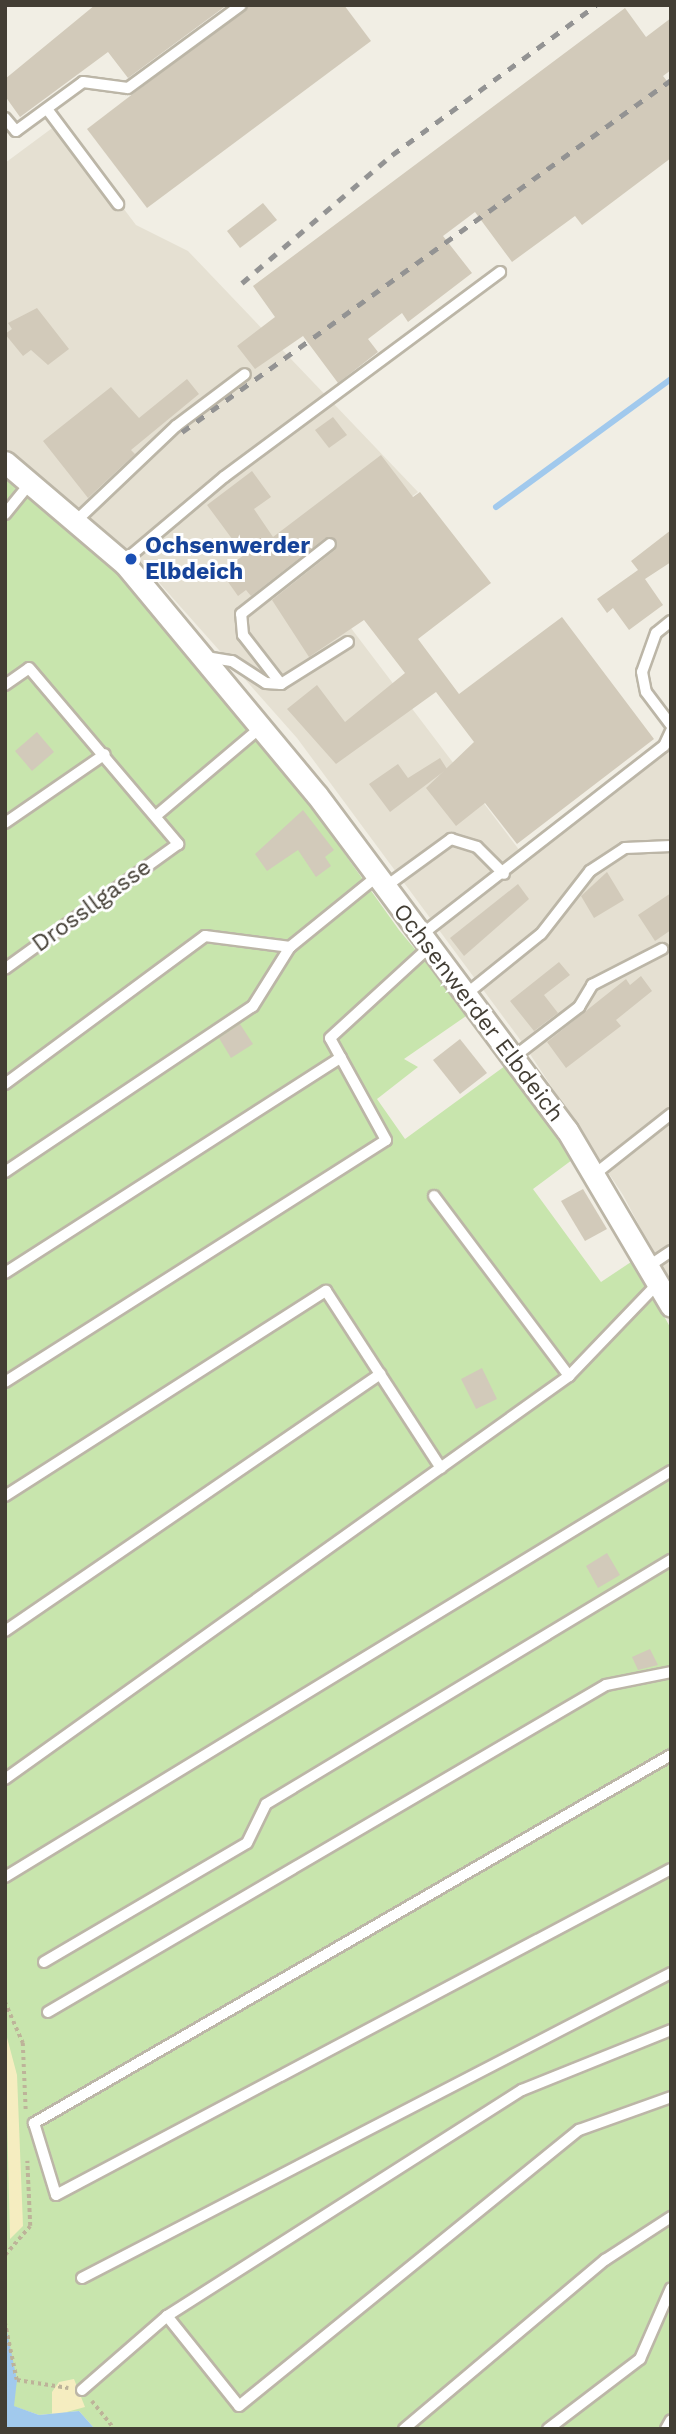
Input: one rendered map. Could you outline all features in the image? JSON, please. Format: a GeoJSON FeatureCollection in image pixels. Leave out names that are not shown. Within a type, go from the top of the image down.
{"type":"FeatureCollection","features":[{"type":"Feature","properties":{"kind":"street","name":"Ochsenwerder Elbdeich"},"geometry":{"type":"LineString","coordinates":[[5,462],[77,520],[122,562],[206,657],[423,943],[514,1056],[595,1174],[671,1306]]}},
{"type":"Feature","properties":{"kind":"lane"},"geometry":{"type":"LineString","coordinates":[[5,118],[16,131],[83,82],[128,88],[241,5]]}},
{"type":"Feature","properties":{"kind":"lane"},"geometry":{"type":"LineString","coordinates":[[47,109],[118,204]]}},
{"type":"Feature","properties":{"kind":"lane"},"geometry":{"type":"LineString","coordinates":[[122,562],[224,477],[500,272]]}},
{"type":"Feature","properties":{"kind":"lane"},"geometry":{"type":"LineString","coordinates":[[77,520],[176,426],[245,374]]}},
{"type":"Feature","properties":{"kind":"lane"},"geometry":{"type":"LineString","coordinates":[[5,514],[30,482]]}},
{"type":"Feature","properties":{"kind":"lane"},"geometry":{"type":"LineString","coordinates":[[281,684],[243,635],[241,614],[330,544]]}},
{"type":"Feature","properties":{"kind":"lane"},"geometry":{"type":"LineString","coordinates":[[671,621],[656,632],[642,672],[646,692],[671,724]]}},
{"type":"Feature","properties":{"kind":"lane"},"geometry":{"type":"LineString","coordinates":[[206,657],[232,661],[266,683],[281,684],[348,642]]}},
{"type":"Feature","properties":{"kind":"lane"},"geometry":{"type":"LineString","coordinates":[[5,685],[29,668],[157,815],[261,727]]}},
{"type":"Feature","properties":{"kind":"lane"},"geometry":{"type":"LineString","coordinates":[[5,1382],[386,1140],[330,1038],[423,943],[503,874],[664,746],[671,731]]}},
{"type":"Feature","properties":{"kind":"lane"},"geometry":{"type":"LineString","coordinates":[[5,822],[105,754]]}},
{"type":"Feature","properties":{"kind":"lane","name":"Drossllgasse"},"geometry":{"type":"LineString","coordinates":[[5,969],[178,844],[157,815]]}},
{"type":"Feature","properties":{"kind":"lane"},"geometry":{"type":"LineString","coordinates":[[5,1172],[253,1006],[290,947],[379,883],[451,839],[477,847],[503,874]]}},
{"type":"Feature","properties":{"kind":"lane"},"geometry":{"type":"LineString","coordinates":[[465,995],[541,934],[590,871],[625,848],[671,846]]}},
{"type":"Feature","properties":{"kind":"lane"},"geometry":{"type":"LineString","coordinates":[[5,1084],[205,936],[290,947]]}},
{"type":"Feature","properties":{"kind":"lane"},"geometry":{"type":"LineString","coordinates":[[514,1056],[579,1007],[592,985],[662,949]]}},
{"type":"Feature","properties":{"kind":"lane"},"geometry":{"type":"LineString","coordinates":[[5,1273],[341,1057]]}},
{"type":"Feature","properties":{"kind":"lane"},"geometry":{"type":"LineString","coordinates":[[595,1174],[671,1114]]}},
{"type":"Feature","properties":{"kind":"lane"},"geometry":{"type":"LineString","coordinates":[[434,1196],[569,1376]]}},
{"type":"Feature","properties":{"kind":"lane"},"geometry":{"type":"LineString","coordinates":[[5,1779],[569,1376],[671,1251]]}},
{"type":"Feature","properties":{"kind":"lane"},"geometry":{"type":"LineString","coordinates":[[5,1496],[326,1291],[441,1468]]}},
{"type":"Feature","properties":{"kind":"lane"},"geometry":{"type":"LineString","coordinates":[[5,1631],[381,1374]]}},
{"type":"Feature","properties":{"kind":"lane"},"geometry":{"type":"LineString","coordinates":[[5,1877],[671,1471]]}},
{"type":"Feature","properties":{"kind":"lane"},"geometry":{"type":"LineString","coordinates":[[44,1962],[247,1843],[266,1804],[671,1560]]}},
{"type":"Feature","properties":{"kind":"lane"},"geometry":{"type":"LineString","coordinates":[[48,2012],[606,1685],[671,1672]]}},
{"type":"Feature","properties":{"kind":"lane"},"geometry":{"type":"LineString","coordinates":[[671,1755],[34,2123],[56,2194],[671,1869]]}},
{"type":"Feature","properties":{"kind":"lane"},"geometry":{"type":"LineString","coordinates":[[82,2278],[671,1973]]}},
{"type":"Feature","properties":{"kind":"lane"},"geometry":{"type":"LineString","coordinates":[[82,2390],[167,2316],[522,2090],[671,2030]]}},
{"type":"Feature","properties":{"kind":"lane"},"geometry":{"type":"LineString","coordinates":[[167,2316],[239,2406],[579,2130],[671,2097]]}},
{"type":"Feature","properties":{"kind":"lane"},"geometry":{"type":"LineString","coordinates":[[404,2429],[605,2260],[671,2217]]}},
{"type":"Feature","properties":{"kind":"lane"},"geometry":{"type":"LineString","coordinates":[[548,2429],[640,2359],[671,2288]]}},
{"type":"Feature","properties":{"kind":"lane"},"geometry":{"type":"LineString","coordinates":[[666,2429],[671,2420]]}},
{"type":"Feature","properties":{"kind":"path"},"geometry":{"type":"LineString","coordinates":[[5,2322],[17,2380],[82,2390],[115,2429]]}},
{"type":"Feature","properties":{"kind":"shaded area"},"geometry":{"type":"Polygon","coordinates":[[[59,123],[136,225],[188,251],[418,492],[310,574],[520,851],[671,732],[671,1286],[623,1195],[524,1045],[297,738],[139,560],[5,448],[5,163],[59,123]]]}},
{"type":"Feature","properties":{"kind":"green space"},"geometry":{"type":"Polygon","coordinates":[[[5,475],[128,580],[275,756],[399,930],[469,1014],[404,1059],[418,1067],[377,1099],[405,1139],[509,1063],[572,1160],[533,1189],[601,1282],[634,1260],[671,1329],[671,2429],[95,2429],[79,2411],[39,2415],[13,2406],[5,2322],[5,475]]]}},
{"type":"Feature","properties":{"kind":"sand"},"geometry":{"type":"Polygon","coordinates":[[[5,2030],[17,2075],[23,2226],[10,2239],[5,2030]]]}},
{"type":"Feature","properties":{"kind":"sand"},"geometry":{"type":"Polygon","coordinates":[[[74,2379],[85,2407],[52,2416],[52,2392],[59,2382],[74,2379]]]}},
{"type":"Feature","properties":{"kind":"water"},"geometry":{"type":"Polygon","coordinates":[[[5,2322],[17,2380],[14,2406],[39,2415],[79,2411],[95,2429],[5,2429],[5,2322]]]}},
{"type":"Feature","properties":{"kind":"building"},"geometry":{"type":"Polygon","coordinates":[[[95,5],[227,5],[128,78],[108,52],[20,117],[5,96],[5,79],[95,5]]]}},
{"type":"Feature","properties":{"kind":"building"},"geometry":{"type":"Polygon","coordinates":[[[249,5],[344,5],[371,41],[147,208],[87,129],[249,5]]]}},
{"type":"Feature","properties":{"kind":"building"},"geometry":{"type":"Polygon","coordinates":[[[625,8],[646,37],[671,18],[671,70],[663,76],[671,86],[671,158],[582,225],[575,216],[512,262],[475,212],[443,236],[472,273],[408,322],[402,313],[368,339],[378,352],[338,383],[303,336],[255,369],[237,346],[275,317],[253,286],[625,8]]]}},
{"type":"Feature","properties":{"kind":"building"},"geometry":{"type":"Polygon","coordinates":[[[263,203],[277,220],[240,248],[227,231],[263,203]]]}},
{"type":"Feature","properties":{"kind":"building"},"geometry":{"type":"Polygon","coordinates":[[[37,308],[69,349],[48,365],[31,350],[23,356],[5,334],[12,329],[8,323],[37,308]]]}},
{"type":"Feature","properties":{"kind":"building"},"geometry":{"type":"Polygon","coordinates":[[[187,379],[199,394],[131,450],[135,454],[88,498],[43,441],[111,387],[139,418],[187,379]]]}},
{"type":"Feature","properties":{"kind":"building"},"geometry":{"type":"Polygon","coordinates":[[[333,417],[347,435],[329,448],[315,430],[333,417]]]}},
{"type":"Feature","properties":{"kind":"building"},"geometry":{"type":"Polygon","coordinates":[[[381,455],[413,497],[420,492],[491,583],[418,639],[459,694],[562,617],[654,739],[517,844],[485,803],[456,826],[426,788],[474,742],[436,692],[336,764],[287,709],[317,685],[345,722],[405,673],[364,620],[309,657],[272,600],[335,550],[336,539],[325,538],[251,596],[246,590],[238,596],[221,572],[244,555],[207,505],[252,471],[271,497],[254,509],[273,537],[381,455]]]}},
{"type":"Feature","properties":{"kind":"building"},"geometry":{"type":"Polygon","coordinates":[[[671,530],[671,562],[645,579],[663,605],[629,630],[613,608],[607,613],[597,599],[638,570],[631,561],[671,530]]]}},
{"type":"Feature","properties":{"kind":"building"},"geometry":{"type":"Polygon","coordinates":[[[37,732],[54,752],[32,771],[15,751],[37,732]]]}},
{"type":"Feature","properties":{"kind":"building"},"geometry":{"type":"Polygon","coordinates":[[[440,758],[447,769],[390,812],[369,784],[398,764],[408,778],[440,758]]]}},
{"type":"Feature","properties":{"kind":"building"},"geometry":{"type":"Polygon","coordinates":[[[303,810],[334,850],[325,857],[331,866],[316,877],[298,850],[267,871],[255,854],[303,810]]]}},
{"type":"Feature","properties":{"kind":"building"},"geometry":{"type":"Polygon","coordinates":[[[607,872],[624,900],[594,918],[581,896],[607,872]]]}},
{"type":"Feature","properties":{"kind":"building"},"geometry":{"type":"Polygon","coordinates":[[[518,884],[529,899],[464,956],[450,938],[518,884]]]}},
{"type":"Feature","properties":{"kind":"building"},"geometry":{"type":"Polygon","coordinates":[[[671,893],[671,930],[655,941],[638,915],[671,893]]]}},
{"type":"Feature","properties":{"kind":"building"},"geometry":{"type":"Polygon","coordinates":[[[559,962],[570,975],[544,995],[558,1013],[534,1031],[510,1001],[559,962]]]}},
{"type":"Feature","properties":{"kind":"building"},"geometry":{"type":"Polygon","coordinates":[[[641,976],[652,991],[616,1020],[621,1026],[566,1068],[547,1042],[626,979],[630,985],[641,976]]]}},
{"type":"Feature","properties":{"kind":"building"},"geometry":{"type":"Polygon","coordinates":[[[240,1024],[253,1044],[231,1058],[219,1038],[240,1024]]]}},
{"type":"Feature","properties":{"kind":"building"},"geometry":{"type":"Polygon","coordinates":[[[460,1039],[487,1073],[460,1094],[433,1060],[460,1039]]]}},
{"type":"Feature","properties":{"kind":"building"},"geometry":{"type":"Polygon","coordinates":[[[583,1189],[607,1229],[585,1241],[561,1201],[583,1189]]]}},
{"type":"Feature","properties":{"kind":"building"},"geometry":{"type":"Polygon","coordinates":[[[482,1368],[497,1399],[476,1409],[461,1379],[482,1368]]]}},
{"type":"Feature","properties":{"kind":"building"},"geometry":{"type":"Polygon","coordinates":[[[607,1553],[620,1575],[598,1588],[586,1566],[607,1553]]]}},
{"type":"Feature","properties":{"kind":"building"},"geometry":{"type":"Polygon","coordinates":[[[650,1649],[658,1665],[638,1670],[632,1657],[650,1649]]]}},
{"type":"Feature","properties":{"kind":"waterway"},"geometry":{"type":"LineString","coordinates":[[496,507],[671,379]]}},
{"type":"Feature","properties":{"kind":"railway"},"geometry":{"type":"LineString","coordinates":[[242,283],[392,155],[596,5]]}},
{"type":"Feature","properties":{"kind":"railway"},"geometry":{"type":"LineString","coordinates":[[182,432],[671,80]]}},
{"type":"Feature","properties":{"kind":"place","name":"Ochsenwerder Elbdeich"},"geometry":{"type":"Point","coordinates":[131,559]}}]}
